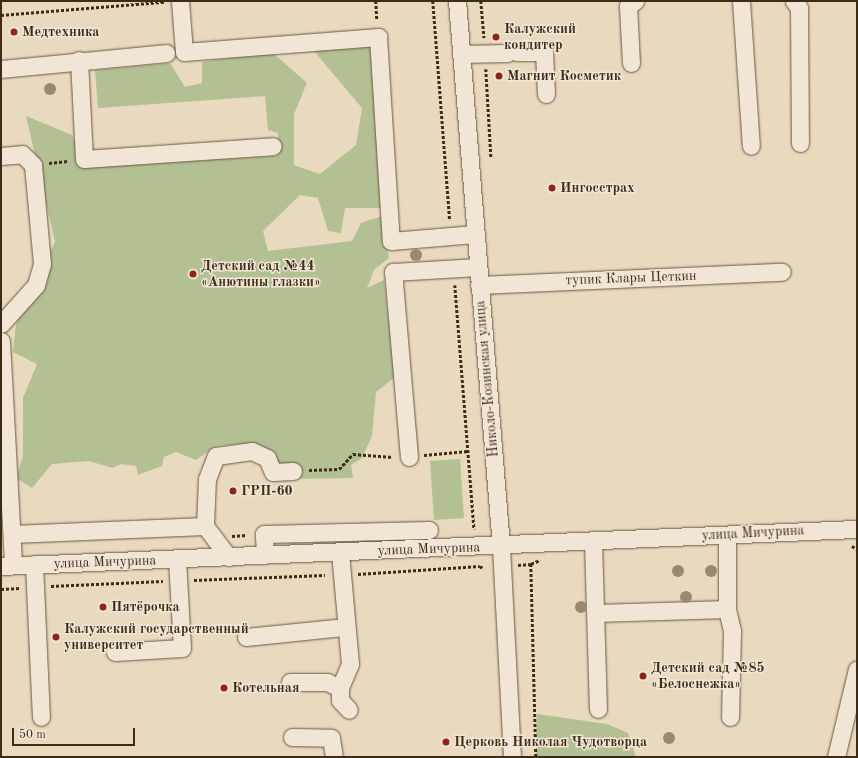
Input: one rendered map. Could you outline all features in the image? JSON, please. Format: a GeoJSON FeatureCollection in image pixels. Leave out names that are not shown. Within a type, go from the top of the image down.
{"type":"FeatureCollection","features":[{"type":"Feature","properties":{"kind":"street"},"geometry":{"type":"LineString","coordinates":[[180,1],[184,52],[378,37],[391,241],[475,234]]}},
{"type":"Feature","properties":{"kind":"street","name":"Николо-Козинская улица"},"geometry":{"type":"LineString","coordinates":[[457,1],[501,546],[512,757]]}},
{"type":"Feature","properties":{"kind":"street"},"geometry":{"type":"LineString","coordinates":[[631,63],[628,6],[636,1]]}},
{"type":"Feature","properties":{"kind":"street"},"geometry":{"type":"LineString","coordinates":[[741,1],[751,146]]}},
{"type":"Feature","properties":{"kind":"street"},"geometry":{"type":"LineString","coordinates":[[794,1],[800,8],[800,143]]}},
{"type":"Feature","properties":{"kind":"street"},"geometry":{"type":"LineString","coordinates":[[461,54],[544,52],[546,94]]}},
{"type":"Feature","properties":{"kind":"street"},"geometry":{"type":"LineString","coordinates":[[1,69],[79,60],[166,53]]}},
{"type":"Feature","properties":{"kind":"street"},"geometry":{"type":"LineString","coordinates":[[79,60],[84,159],[273,146]]}},
{"type":"Feature","properties":{"kind":"street"},"geometry":{"type":"LineString","coordinates":[[1,156],[22,154],[32,165],[42,264],[36,285],[1,324]]}},
{"type":"Feature","properties":{"kind":"street"},"geometry":{"type":"LineString","coordinates":[[409,457],[393,272],[478,267]]}},
{"type":"Feature","properties":{"kind":"street","name":"тупик Клары Цеткин"},"geometry":{"type":"LineString","coordinates":[[479,285],[782,272]]}},
{"type":"Feature","properties":{"kind":"street"},"geometry":{"type":"LineString","coordinates":[[1,341],[12,534],[7,566]]}},
{"type":"Feature","properties":{"kind":"street"},"geometry":{"type":"LineString","coordinates":[[228,556],[205,526],[207,479],[216,456],[252,451],[267,458],[273,472],[293,471]]}},
{"type":"Feature","properties":{"kind":"street"},"geometry":{"type":"LineString","coordinates":[[12,534],[205,526]]}},
{"type":"Feature","properties":{"kind":"street","name":"улица Мичурина"},"geometry":{"type":"LineString","coordinates":[[7,566],[593,542],[857,529]]}},
{"type":"Feature","properties":{"kind":"street"},"geometry":{"type":"LineString","coordinates":[[264,555],[264,534],[429,530]]}},
{"type":"Feature","properties":{"kind":"street"},"geometry":{"type":"LineString","coordinates":[[727,535],[727,609],[732,632],[730,717]]}},
{"type":"Feature","properties":{"kind":"street"},"geometry":{"type":"LineString","coordinates":[[593,542],[598,709]]}},
{"type":"Feature","properties":{"kind":"street"},"geometry":{"type":"LineString","coordinates":[[340,552],[345,627],[350,664],[340,688],[340,700],[349,710]]}},
{"type":"Feature","properties":{"kind":"street"},"geometry":{"type":"LineString","coordinates":[[115,652],[182,648],[177,559]]}},
{"type":"Feature","properties":{"kind":"street"},"geometry":{"type":"LineString","coordinates":[[34,564],[41,717]]}},
{"type":"Feature","properties":{"kind":"street"},"geometry":{"type":"LineString","coordinates":[[596,613],[727,609]]}},
{"type":"Feature","properties":{"kind":"street"},"geometry":{"type":"LineString","coordinates":[[246,637],[345,627]]}},
{"type":"Feature","properties":{"kind":"street"},"geometry":{"type":"LineString","coordinates":[[836,757],[857,669]]}},
{"type":"Feature","properties":{"kind":"street"},"geometry":{"type":"LineString","coordinates":[[290,682],[327,682],[340,688]]}},
{"type":"Feature","properties":{"kind":"street"},"geometry":{"type":"LineString","coordinates":[[292,737],[332,738],[334,757]]}},
{"type":"Feature","properties":{"kind":"path"},"geometry":{"type":"LineString","coordinates":[[1,15],[180,1]]}},
{"type":"Feature","properties":{"kind":"path"},"geometry":{"type":"LineString","coordinates":[[481,1],[491,157]]}},
{"type":"Feature","properties":{"kind":"path"},"geometry":{"type":"LineString","coordinates":[[32,165],[84,159]]}},
{"type":"Feature","properties":{"kind":"path"},"geometry":{"type":"LineString","coordinates":[[293,471],[339,469],[353,454],[409,457],[468,451]]}},
{"type":"Feature","properties":{"kind":"path"},"geometry":{"type":"LineString","coordinates":[[1,589],[35,586],[342,575],[531,564],[536,757]]}},
{"type":"Feature","properties":{"kind":"path"},"geometry":{"type":"LineString","coordinates":[[484,566],[484,574]]}},
{"type":"Feature","properties":{"kind":"green space"},"geometry":{"type":"Polygon","coordinates":[[[372,45],[383,208],[345,208],[341,233],[328,231],[318,198],[300,195],[263,231],[268,251],[352,241],[361,223],[382,216],[389,258],[374,270],[367,288],[384,280],[395,377],[376,392],[372,436],[362,458],[351,465],[353,478],[293,479],[267,449],[241,444],[216,446],[196,460],[176,452],[164,457],[162,466],[138,475],[136,466],[121,464],[113,468],[89,461],[52,464],[32,488],[16,478],[23,456],[23,398],[37,364],[13,352],[16,324],[55,242],[26,116],[72,135],[84,165],[277,156],[278,133],[268,130],[265,96],[98,108],[95,70],[170,63],[185,87],[202,83],[202,62],[272,52],[307,83],[294,114],[294,165],[320,174],[356,145],[362,108],[314,51],[372,45]]]}},
{"type":"Feature","properties":{"kind":"green space"},"geometry":{"type":"Polygon","coordinates":[[[460,459],[464,518],[434,520],[430,461],[460,459]]]}},
{"type":"Feature","properties":{"kind":"green space"},"geometry":{"type":"Polygon","coordinates":[[[537,714],[607,724],[628,733],[636,757],[536,757],[537,714]]]}},
{"type":"Feature","properties":{"kind":"place","name":"Медтехника"},"geometry":{"type":"Point","coordinates":[14,32]}},
{"type":"Feature","properties":{"kind":"place","name":"Калужский кондитер"},"geometry":{"type":"Point","coordinates":[496,37]}},
{"type":"Feature","properties":{"kind":"place","name":"Магнит Косметик"},"geometry":{"type":"Point","coordinates":[499,76]}},
{"type":"Feature","properties":{"kind":"place","name":"Ингосстрах"},"geometry":{"type":"Point","coordinates":[552,188]}},
{"type":"Feature","properties":{"kind":"place","name":"Детский сад №44 «Анютины глазки»"},"geometry":{"type":"Point","coordinates":[193,274]}},
{"type":"Feature","properties":{"kind":"place","name":"ГРП-60"},"geometry":{"type":"Point","coordinates":[233,491]}},
{"type":"Feature","properties":{"kind":"place","name":"Пятёрочка"},"geometry":{"type":"Point","coordinates":[103,607]}},
{"type":"Feature","properties":{"kind":"place","name":"Калужский государственный университет"},"geometry":{"type":"Point","coordinates":[56,637]}},
{"type":"Feature","properties":{"kind":"place","name":"Детский сад №85 «Белоснежка»"},"geometry":{"type":"Point","coordinates":[643,676]}},
{"type":"Feature","properties":{"kind":"place","name":"Котельная"},"geometry":{"type":"Point","coordinates":[224,688]}},
{"type":"Feature","properties":{"kind":"place","name":"Церковь Николая Чудотворца"},"geometry":{"type":"Point","coordinates":[446,742]}}]}
